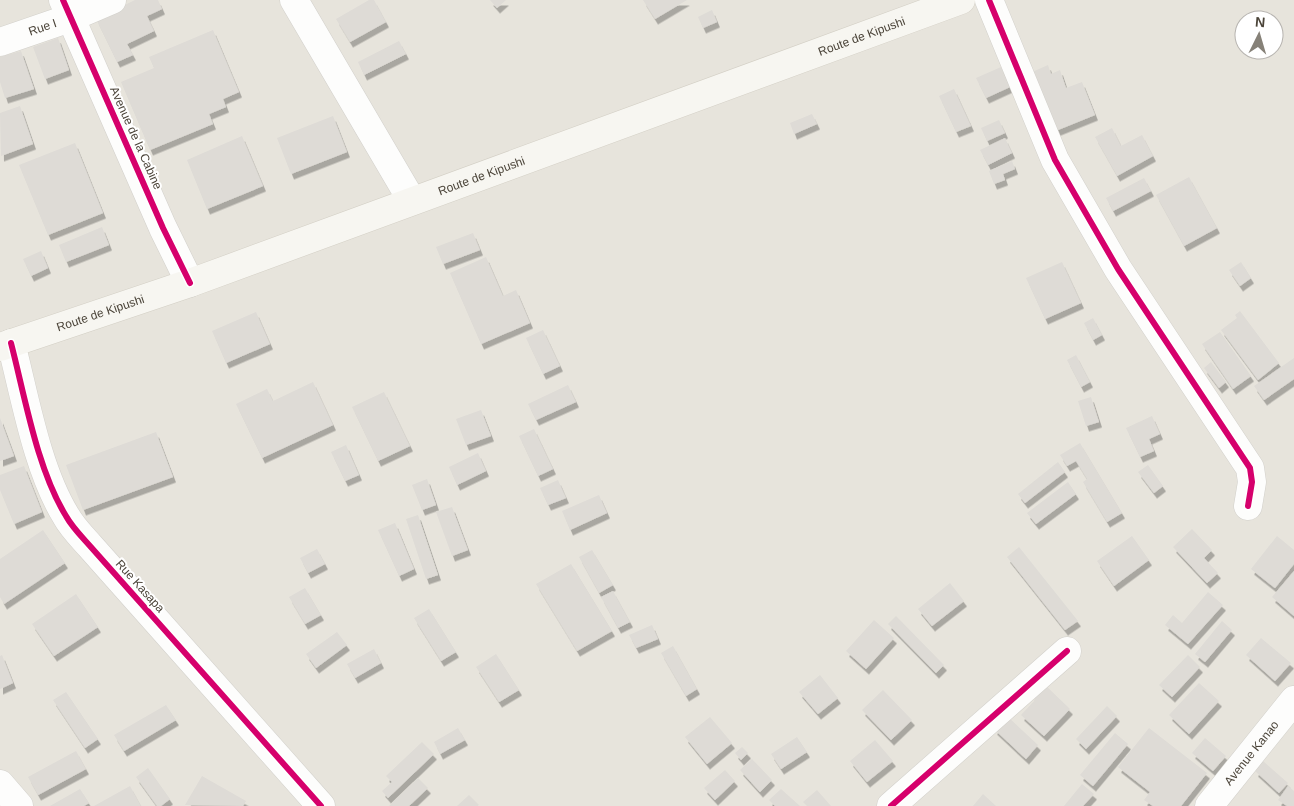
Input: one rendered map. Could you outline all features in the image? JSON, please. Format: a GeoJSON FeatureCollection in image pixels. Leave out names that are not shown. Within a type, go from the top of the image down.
{"type":"FeatureCollection","features":[{"type":"Feature","properties":{"kind":"main road","name":"Route de Kipushi"},"geometry":{"type":"LineString","coordinates":[[6,345],[190,283],[961,0]]}},
{"type":"Feature","properties":{"kind":"street","name":"Rue I"},"geometry":{"type":"LineString","coordinates":[[0,42],[67,9],[112,0]]}},
{"type":"Feature","properties":{"kind":"street"},"geometry":{"type":"LineString","coordinates":[[294,0],[412,201]]}},
{"type":"Feature","properties":{"kind":"street"},"geometry":{"type":"LineString","coordinates":[[990,0],[1055,160],[1118,269],[1250,468],[1252,482],[1248,506]]}},
{"type":"Feature","properties":{"kind":"street","name":"Avenue de la Cabine"},"geometry":{"type":"LineString","coordinates":[[67,9],[190,283]]}},
{"type":"Feature","properties":{"kind":"street","name":"Rue Kasapa"},"geometry":{"type":"LineString","coordinates":[[6,345],[50,485],[66,516],[90,546],[321,806]]}},
{"type":"Feature","properties":{"kind":"street"},"geometry":{"type":"LineString","coordinates":[[891,806],[1067,651]]}},
{"type":"Feature","properties":{"kind":"street","name":"Avenue Kanao"},"geometry":{"type":"LineString","coordinates":[[1209,806],[1294,700]]}},
{"type":"Feature","properties":{"kind":"street"},"geometry":{"type":"LineString","coordinates":[[0,784],[19,806]]}},
{"type":"Feature","properties":{"kind":"shaded area"},"geometry":{"type":"Polygon","coordinates":[[[0,0],[1294,0],[1294,806],[0,806],[0,0]]]}},
{"type":"Feature","properties":{"kind":"building"},"geometry":{"type":"Polygon","coordinates":[[[135,0],[158,0],[162,9],[147,16],[154,31],[127,44],[133,55],[117,62],[96,19],[135,0]]]}},
{"type":"Feature","properties":{"kind":"building"},"geometry":{"type":"Polygon","coordinates":[[[369,0],[374,0],[386,22],[350,42],[336,19],[369,0]]]}},
{"type":"Feature","properties":{"kind":"building"},"geometry":{"type":"Polygon","coordinates":[[[490,0],[506,0],[497,8],[490,0]]]}},
{"type":"Feature","properties":{"kind":"building"},"geometry":{"type":"Polygon","coordinates":[[[643,0],[687,0],[655,19],[643,0]]]}},
{"type":"Feature","properties":{"kind":"building"},"geometry":{"type":"Polygon","coordinates":[[[712,10],[717,22],[703,28],[698,17],[712,10]]]}},
{"type":"Feature","properties":{"kind":"building"},"geometry":{"type":"Polygon","coordinates":[[[213,30],[239,92],[223,99],[226,107],[209,114],[213,124],[150,150],[121,82],[154,68],[149,57],[213,30]]]}},
{"type":"Feature","properties":{"kind":"building"},"geometry":{"type":"Polygon","coordinates":[[[58,38],[69,70],[45,79],[33,47],[58,38]]]}},
{"type":"Feature","properties":{"kind":"building"},"geometry":{"type":"Polygon","coordinates":[[[399,41],[406,54],[364,75],[358,62],[399,41]]]}},
{"type":"Feature","properties":{"kind":"building"},"geometry":{"type":"Polygon","coordinates":[[[21,51],[34,89],[5,98],[0,82],[0,57],[21,51]]]}},
{"type":"Feature","properties":{"kind":"building"},"geometry":{"type":"Polygon","coordinates":[[[1048,65],[1051,74],[1060,70],[1066,88],[1082,82],[1095,115],[1053,132],[1030,73],[1048,65]]]}},
{"type":"Feature","properties":{"kind":"building"},"geometry":{"type":"Polygon","coordinates":[[[1001,67],[1010,87],[986,98],[976,78],[1001,67]]]}},
{"type":"Feature","properties":{"kind":"building"},"geometry":{"type":"Polygon","coordinates":[[[954,89],[971,126],[956,132],[939,96],[954,89]]]}},
{"type":"Feature","properties":{"kind":"building"},"geometry":{"type":"Polygon","coordinates":[[[20,106],[33,144],[1,156],[0,113],[20,106]]]}},
{"type":"Feature","properties":{"kind":"building"},"geometry":{"type":"Polygon","coordinates":[[[812,114],[817,124],[794,134],[790,123],[812,114]]]}},
{"type":"Feature","properties":{"kind":"building"},"geometry":{"type":"Polygon","coordinates":[[[333,116],[347,152],[291,174],[277,138],[333,116]]]}},
{"type":"Feature","properties":{"kind":"building"},"geometry":{"type":"Polygon","coordinates":[[[999,120],[1005,133],[987,141],[981,128],[999,120]]]}},
{"type":"Feature","properties":{"kind":"building"},"geometry":{"type":"Polygon","coordinates":[[[1112,128],[1121,146],[1142,135],[1153,156],[1117,176],[1095,137],[1112,128]]]}},
{"type":"Feature","properties":{"kind":"building"},"geometry":{"type":"Polygon","coordinates":[[[242,136],[263,186],[207,209],[187,160],[242,136]]]}},
{"type":"Feature","properties":{"kind":"building"},"geometry":{"type":"Polygon","coordinates":[[[1005,138],[1012,153],[988,165],[980,150],[1005,138]]]}},
{"type":"Feature","properties":{"kind":"building"},"geometry":{"type":"Polygon","coordinates":[[[75,143],[103,213],[48,235],[19,165],[75,143]]]}},
{"type":"Feature","properties":{"kind":"building"},"geometry":{"type":"Polygon","coordinates":[[[1012,161],[1015,169],[1003,174],[1005,180],[994,184],[989,171],[1012,161]]]}},
{"type":"Feature","properties":{"kind":"building"},"geometry":{"type":"Polygon","coordinates":[[[1189,177],[1217,228],[1184,246],[1156,195],[1189,177]]]}},
{"type":"Feature","properties":{"kind":"building"},"geometry":{"type":"Polygon","coordinates":[[[1144,178],[1151,191],[1113,211],[1106,198],[1144,178]]]}},
{"type":"Feature","properties":{"kind":"building"},"geometry":{"type":"Polygon","coordinates":[[[102,227],[109,245],[66,262],[59,245],[102,227]]]}},
{"type":"Feature","properties":{"kind":"building"},"geometry":{"type":"Polygon","coordinates":[[[473,233],[480,250],[443,264],[436,247],[473,233]]]}},
{"type":"Feature","properties":{"kind":"building"},"geometry":{"type":"Polygon","coordinates":[[[41,251],[48,268],[31,276],[23,259],[41,251]]]}},
{"type":"Feature","properties":{"kind":"building"},"geometry":{"type":"Polygon","coordinates":[[[486,257],[503,296],[516,290],[530,323],[481,344],[450,273],[486,257]]]}},
{"type":"Feature","properties":{"kind":"building"},"geometry":{"type":"Polygon","coordinates":[[[1062,262],[1081,303],[1045,319],[1026,278],[1062,262]]]}},
{"type":"Feature","properties":{"kind":"building"},"geometry":{"type":"Polygon","coordinates":[[[1241,262],[1251,278],[1240,286],[1229,270],[1241,262]]]}},
{"type":"Feature","properties":{"kind":"building"},"geometry":{"type":"Polygon","coordinates":[[[1240,311],[1279,363],[1258,380],[1221,330],[1237,318],[1235,315],[1240,311]]]}},
{"type":"Feature","properties":{"kind":"building"},"geometry":{"type":"Polygon","coordinates":[[[256,312],[270,344],[226,363],[212,331],[256,312]]]}},
{"type":"Feature","properties":{"kind":"building"},"geometry":{"type":"Polygon","coordinates":[[[1093,318],[1102,335],[1093,340],[1084,323],[1093,318]]]}},
{"type":"Feature","properties":{"kind":"building"},"geometry":{"type":"Polygon","coordinates":[[[543,330],[560,366],[543,374],[526,338],[543,330]]]}},
{"type":"Feature","properties":{"kind":"building"},"geometry":{"type":"Polygon","coordinates":[[[1220,332],[1251,376],[1233,389],[1202,344],[1220,332]]]}},
{"type":"Feature","properties":{"kind":"building"},"geometry":{"type":"Polygon","coordinates":[[[1076,355],[1090,382],[1081,387],[1067,360],[1076,355]]]}},
{"type":"Feature","properties":{"kind":"building"},"geometry":{"type":"Polygon","coordinates":[[[1294,358],[1294,379],[1264,400],[1254,386],[1294,358]]]}},
{"type":"Feature","properties":{"kind":"building"},"geometry":{"type":"Polygon","coordinates":[[[1211,362],[1226,382],[1219,388],[1204,368],[1211,362]]]}},
{"type":"Feature","properties":{"kind":"building"},"geometry":{"type":"Polygon","coordinates":[[[313,382],[333,425],[262,458],[236,404],[267,389],[273,401],[313,382]]]}},
{"type":"Feature","properties":{"kind":"building"},"geometry":{"type":"Polygon","coordinates":[[[568,385],[576,402],[536,420],[528,404],[568,385]]]}},
{"type":"Feature","properties":{"kind":"building"},"geometry":{"type":"Polygon","coordinates":[[[384,392],[410,446],[378,461],[352,407],[384,392]]]}},
{"type":"Feature","properties":{"kind":"building"},"geometry":{"type":"Polygon","coordinates":[[[1091,397],[1099,422],[1086,426],[1078,401],[1091,397]]]}},
{"type":"Feature","properties":{"kind":"building"},"geometry":{"type":"Polygon","coordinates":[[[481,410],[491,436],[466,445],[456,419],[481,410]]]}},
{"type":"Feature","properties":{"kind":"building"},"geometry":{"type":"Polygon","coordinates":[[[1152,416],[1160,434],[1149,439],[1154,451],[1140,457],[1126,428],[1152,416]]]}},
{"type":"Feature","properties":{"kind":"building"},"geometry":{"type":"Polygon","coordinates":[[[0,418],[14,456],[0,461],[0,418]]]}},
{"type":"Feature","properties":{"kind":"building"},"geometry":{"type":"Polygon","coordinates":[[[534,429],[553,469],[538,476],[519,436],[534,429]]]}},
{"type":"Feature","properties":{"kind":"building"},"geometry":{"type":"Polygon","coordinates":[[[156,432],[173,477],[83,510],[66,465],[156,432]]]}},
{"type":"Feature","properties":{"kind":"building"},"geometry":{"type":"Polygon","coordinates":[[[1080,443],[1122,513],[1107,522],[1083,482],[1087,479],[1076,461],[1067,466],[1060,455],[1080,443]]]}},
{"type":"Feature","properties":{"kind":"building"},"geometry":{"type":"Polygon","coordinates":[[[346,445],[359,475],[345,481],[331,452],[346,445]]]}},
{"type":"Feature","properties":{"kind":"building"},"geometry":{"type":"Polygon","coordinates":[[[478,453],[486,471],[457,485],[449,467],[478,453]]]}},
{"type":"Feature","properties":{"kind":"building"},"geometry":{"type":"Polygon","coordinates":[[[1058,462],[1065,472],[1025,503],[1018,494],[1058,462]]]}},
{"type":"Feature","properties":{"kind":"building"},"geometry":{"type":"Polygon","coordinates":[[[1148,465],[1163,486],[1154,493],[1138,472],[1148,465]]]}},
{"type":"Feature","properties":{"kind":"building"},"geometry":{"type":"Polygon","coordinates":[[[24,466],[42,512],[14,524],[0,490],[0,475],[24,466]]]}},
{"type":"Feature","properties":{"kind":"building"},"geometry":{"type":"Polygon","coordinates":[[[427,479],[436,505],[422,510],[412,485],[427,479]]]}},
{"type":"Feature","properties":{"kind":"building"},"geometry":{"type":"Polygon","coordinates":[[[558,480],[566,498],[548,505],[540,488],[558,480]]]}},
{"type":"Feature","properties":{"kind":"building"},"geometry":{"type":"Polygon","coordinates":[[[1068,482],[1076,494],[1036,524],[1027,513],[1068,482]]]}},
{"type":"Feature","properties":{"kind":"building"},"geometry":{"type":"Polygon","coordinates":[[[599,495],[607,513],[570,530],[562,511],[599,495]]]}},
{"type":"Feature","properties":{"kind":"building"},"geometry":{"type":"Polygon","coordinates":[[[452,507],[468,550],[452,556],[436,512],[452,507]]]}},
{"type":"Feature","properties":{"kind":"building"},"geometry":{"type":"Polygon","coordinates":[[[418,515],[438,575],[426,579],[406,519],[418,515]]]}},
{"type":"Feature","properties":{"kind":"building"},"geometry":{"type":"Polygon","coordinates":[[[395,523],[414,569],[399,576],[378,530],[395,523]]]}},
{"type":"Feature","properties":{"kind":"building"},"geometry":{"type":"Polygon","coordinates":[[[1192,529],[1212,550],[1204,558],[1218,573],[1207,583],[1173,547],[1192,529]]]}},
{"type":"Feature","properties":{"kind":"building"},"geometry":{"type":"Polygon","coordinates":[[[43,530],[65,563],[4,604],[0,597],[0,559],[43,530]]]}},
{"type":"Feature","properties":{"kind":"building"},"geometry":{"type":"Polygon","coordinates":[[[1132,536],[1149,560],[1114,586],[1097,561],[1132,536]]]}},
{"type":"Feature","properties":{"kind":"building"},"geometry":{"type":"Polygon","coordinates":[[[1277,536],[1294,550],[1294,564],[1275,588],[1251,569],[1277,536]]]}},
{"type":"Feature","properties":{"kind":"building"},"geometry":{"type":"Polygon","coordinates":[[[1019,547],[1078,621],[1065,630],[1007,557],[1019,547]]]}},
{"type":"Feature","properties":{"kind":"building"},"geometry":{"type":"Polygon","coordinates":[[[317,549],[325,564],[308,573],[300,558],[317,549]]]}},
{"type":"Feature","properties":{"kind":"building"},"geometry":{"type":"Polygon","coordinates":[[[592,550],[613,585],[599,593],[579,557],[592,550]]]}},
{"type":"Feature","properties":{"kind":"building"},"geometry":{"type":"Polygon","coordinates":[[[571,564],[612,631],[577,651],[536,584],[571,564]]]}},
{"type":"Feature","properties":{"kind":"building"},"geometry":{"type":"Polygon","coordinates":[[[1294,571],[1294,616],[1272,597],[1294,571]]]}},
{"type":"Feature","properties":{"kind":"building"},"geometry":{"type":"Polygon","coordinates":[[[950,583],[964,601],[932,626],[918,609],[950,583]]]}},
{"type":"Feature","properties":{"kind":"building"},"geometry":{"type":"Polygon","coordinates":[[[305,588],[321,615],[305,624],[289,597],[305,588]]]}},
{"type":"Feature","properties":{"kind":"building"},"geometry":{"type":"Polygon","coordinates":[[[613,591],[630,622],[618,628],[601,597],[613,591]]]}},
{"type":"Feature","properties":{"kind":"building"},"geometry":{"type":"Polygon","coordinates":[[[1208,592],[1223,605],[1188,644],[1165,625],[1173,615],[1182,623],[1208,592]]]}},
{"type":"Feature","properties":{"kind":"building"},"geometry":{"type":"Polygon","coordinates":[[[76,594],[98,627],[54,656],[32,624],[76,594]]]}},
{"type":"Feature","properties":{"kind":"building"},"geometry":{"type":"Polygon","coordinates":[[[429,609],[456,652],[441,661],[414,618],[429,609]]]}},
{"type":"Feature","properties":{"kind":"building"},"geometry":{"type":"Polygon","coordinates":[[[896,616],[944,665],[936,673],[888,624],[896,616]]]}},
{"type":"Feature","properties":{"kind":"building"},"geometry":{"type":"Polygon","coordinates":[[[874,620],[894,638],[866,669],[846,651],[874,620]]]}},
{"type":"Feature","properties":{"kind":"building"},"geometry":{"type":"Polygon","coordinates":[[[1222,621],[1232,630],[1205,662],[1195,654],[1222,621]]]}},
{"type":"Feature","properties":{"kind":"building"},"geometry":{"type":"Polygon","coordinates":[[[652,625],[658,639],[636,648],[629,635],[652,625]]]}},
{"type":"Feature","properties":{"kind":"building"},"geometry":{"type":"Polygon","coordinates":[[[337,632],[347,645],[316,668],[306,654],[337,632]]]}},
{"type":"Feature","properties":{"kind":"building"},"geometry":{"type":"Polygon","coordinates":[[[1261,638],[1291,663],[1275,681],[1246,655],[1261,638]]]}},
{"type":"Feature","properties":{"kind":"building"},"geometry":{"type":"Polygon","coordinates":[[[673,646],[697,689],[686,696],[661,653],[673,646]]]}},
{"type":"Feature","properties":{"kind":"building"},"geometry":{"type":"Polygon","coordinates":[[[374,649],[381,663],[355,678],[347,664],[374,649]]]}},
{"type":"Feature","properties":{"kind":"building"},"geometry":{"type":"Polygon","coordinates":[[[496,654],[519,690],[499,702],[476,667],[496,654]]]}},
{"type":"Feature","properties":{"kind":"building"},"geometry":{"type":"Polygon","coordinates":[[[2,655],[13,683],[0,689],[0,656],[2,655]]]}},
{"type":"Feature","properties":{"kind":"building"},"geometry":{"type":"Polygon","coordinates":[[[1188,655],[1200,667],[1172,697],[1159,685],[1188,655]]]}},
{"type":"Feature","properties":{"kind":"building"},"geometry":{"type":"Polygon","coordinates":[[[820,675],[838,698],[818,714],[799,692],[820,675]]]}},
{"type":"Feature","properties":{"kind":"building"},"geometry":{"type":"Polygon","coordinates":[[[1043,683],[1070,709],[1044,736],[1021,715],[1035,700],[1031,696],[1043,683]]]}},
{"type":"Feature","properties":{"kind":"building"},"geometry":{"type":"Polygon","coordinates":[[[1199,683],[1219,701],[1189,734],[1169,715],[1199,683]]]}},
{"type":"Feature","properties":{"kind":"building"},"geometry":{"type":"Polygon","coordinates":[[[883,690],[912,720],[891,740],[862,710],[883,690]]]}},
{"type":"Feature","properties":{"kind":"building"},"geometry":{"type":"Polygon","coordinates":[[[66,692],[98,739],[85,748],[53,700],[66,692]]]}},
{"type":"Feature","properties":{"kind":"building"},"geometry":{"type":"Polygon","coordinates":[[[166,705],[176,720],[124,751],[114,735],[166,705]]]}},
{"type":"Feature","properties":{"kind":"building"},"geometry":{"type":"Polygon","coordinates":[[[1107,706],[1117,716],[1086,749],[1076,739],[1107,706]]]}},
{"type":"Feature","properties":{"kind":"building"},"geometry":{"type":"Polygon","coordinates":[[[1007,716],[1038,745],[1026,759],[994,729],[1007,716]]]}},
{"type":"Feature","properties":{"kind":"building"},"geometry":{"type":"Polygon","coordinates":[[[710,717],[732,743],[707,764],[685,737],[710,717]]]}},
{"type":"Feature","properties":{"kind":"building"},"geometry":{"type":"Polygon","coordinates":[[[458,728],[465,740],[440,754],[434,742],[458,728]]]}},
{"type":"Feature","properties":{"kind":"building"},"geometry":{"type":"Polygon","coordinates":[[[1149,728],[1207,773],[1181,806],[1153,806],[1144,800],[1150,792],[1118,767],[1149,728]]]}},
{"type":"Feature","properties":{"kind":"building"},"geometry":{"type":"Polygon","coordinates":[[[1115,733],[1128,744],[1093,786],[1080,775],[1115,733]]]}},
{"type":"Feature","properties":{"kind":"building"},"geometry":{"type":"Polygon","coordinates":[[[797,737],[807,752],[781,769],[771,754],[797,737]]]}},
{"type":"Feature","properties":{"kind":"building"},"geometry":{"type":"Polygon","coordinates":[[[1205,738],[1226,756],[1213,771],[1192,753],[1205,738]]]}},
{"type":"Feature","properties":{"kind":"building"},"geometry":{"type":"Polygon","coordinates":[[[875,740],[893,761],[867,782],[850,761],[875,740]]]}},
{"type":"Feature","properties":{"kind":"building"},"geometry":{"type":"Polygon","coordinates":[[[422,742],[434,754],[388,798],[382,791],[392,782],[386,776],[422,742]]]}},
{"type":"Feature","properties":{"kind":"building"},"geometry":{"type":"Polygon","coordinates":[[[742,747],[748,753],[741,760],[735,753],[742,747]]]}},
{"type":"Feature","properties":{"kind":"building"},"geometry":{"type":"Polygon","coordinates":[[[76,751],[86,769],[38,795],[28,777],[76,751]]]}},
{"type":"Feature","properties":{"kind":"building"},"geometry":{"type":"Polygon","coordinates":[[[752,759],[772,780],[760,792],[740,770],[752,759]]]}},
{"type":"Feature","properties":{"kind":"building"},"geometry":{"type":"Polygon","coordinates":[[[1263,761],[1288,783],[1279,793],[1255,771],[1263,761]]]}},
{"type":"Feature","properties":{"kind":"building"},"geometry":{"type":"Polygon","coordinates":[[[148,768],[170,799],[161,806],[157,806],[136,777],[148,768]]]}},
{"type":"Feature","properties":{"kind":"building"},"geometry":{"type":"Polygon","coordinates":[[[725,770],[735,781],[715,800],[704,788],[725,770]]]}},
{"type":"Feature","properties":{"kind":"building"},"geometry":{"type":"Polygon","coordinates":[[[202,776],[246,801],[243,806],[185,805],[202,776]]]}},
{"type":"Feature","properties":{"kind":"building"},"geometry":{"type":"Polygon","coordinates":[[[418,778],[428,788],[409,806],[389,806],[418,778]]]}},
{"type":"Feature","properties":{"kind":"building"},"geometry":{"type":"Polygon","coordinates":[[[1082,784],[1094,794],[1083,806],[1064,806],[1082,784]]]}},
{"type":"Feature","properties":{"kind":"building"},"geometry":{"type":"Polygon","coordinates":[[[130,786],[141,806],[94,806],[130,786]]]}},
{"type":"Feature","properties":{"kind":"building"},"geometry":{"type":"Polygon","coordinates":[[[1288,786],[1294,791],[1294,806],[1287,806],[1278,800],[1288,786]]]}},
{"type":"Feature","properties":{"kind":"building"},"geometry":{"type":"Polygon","coordinates":[[[80,789],[89,803],[84,806],[50,806],[80,789]]]}},
{"type":"Feature","properties":{"kind":"building"},"geometry":{"type":"Polygon","coordinates":[[[781,789],[800,806],[775,806],[769,800],[781,789]]]}},
{"type":"Feature","properties":{"kind":"building"},"geometry":{"type":"Polygon","coordinates":[[[817,790],[831,806],[807,806],[803,802],[817,790]]]}},
{"type":"Feature","properties":{"kind":"building"},"geometry":{"type":"Polygon","coordinates":[[[983,794],[996,806],[973,806],[983,794]]]}},
{"type":"Feature","properties":{"kind":"building"},"geometry":{"type":"Polygon","coordinates":[[[469,795],[479,805],[457,806],[469,795]]]}},
{"type":"Feature","properties":{"kind":"cycle path"},"geometry":{"type":"LineString","coordinates":[[63,0],[163,228],[190,283]]}},
{"type":"Feature","properties":{"kind":"cycle path"},"geometry":{"type":"LineString","coordinates":[[989,0],[1055,160],[1118,269],[1250,468],[1252,482],[1248,506]]}},
{"type":"Feature","properties":{"kind":"cycle path"},"geometry":{"type":"LineString","coordinates":[[11,343],[33,432],[47,477],[68,520],[321,806]]}},
{"type":"Feature","properties":{"kind":"cycle path"},"geometry":{"type":"LineString","coordinates":[[891,806],[1067,651]]}}]}
